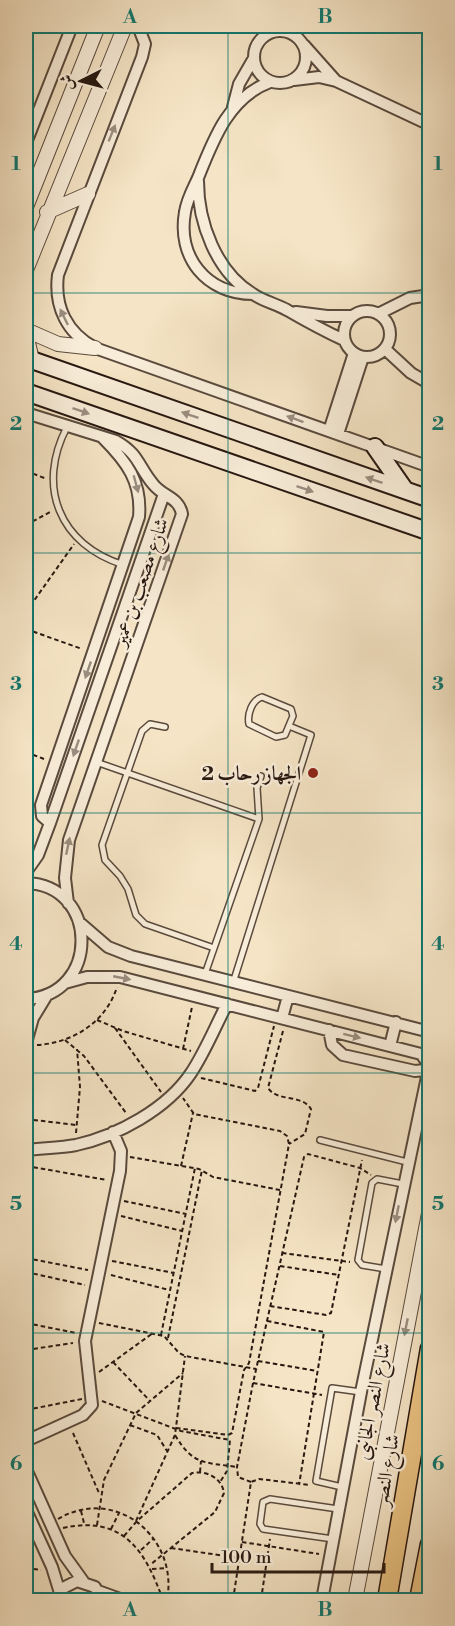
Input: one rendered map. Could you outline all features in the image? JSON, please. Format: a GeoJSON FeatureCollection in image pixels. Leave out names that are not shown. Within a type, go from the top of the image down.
{"type":"FeatureCollection","features":[{"type":"Feature","properties":{"kind":"main road"},"geometry":{"type":"LineString","coordinates":[[29,359],[429,499]]}},
{"type":"Feature","properties":{"kind":"main road"},"geometry":{"type":"LineString","coordinates":[[26,392],[429,532]]}},
{"type":"Feature","properties":{"kind":"main road"},"geometry":{"type":"LineString","coordinates":[[375,447],[405,490]]}},
{"type":"Feature","properties":{"kind":"main road","name":"شارع النصر"},"geometry":{"type":"LineString","coordinates":[[387,1600],[429,1348]]}},
{"type":"Feature","properties":{"kind":"main road"},"geometry":{"type":"LineString","coordinates":[[420,1600],[429,1544]]}},
{"type":"Feature","properties":{"kind":"street"},"geometry":{"type":"LineString","coordinates":[[26,143],[72,26]]}},
{"type":"Feature","properties":{"kind":"street"},"geometry":{"type":"LineString","coordinates":[[26,207],[98,26]]}},
{"type":"Feature","properties":{"kind":"street"},"geometry":{"type":"LineString","coordinates":[[26,270],[47,212],[125,26]]}},
{"type":"Feature","properties":{"kind":"street"},"geometry":{"type":"LineString","coordinates":[[95,348],[77,336],[63,318],[56,286],[61,264],[142,57],[145,44],[138,26]]}},
{"type":"Feature","properties":{"kind":"street"},"geometry":{"type":"LineString","coordinates":[[233,111],[239,84],[254,58],[264,31],[291,30],[336,81]]}},
{"type":"Feature","properties":{"kind":"street"},"geometry":{"type":"LineString","coordinates":[[294,80],[305,65],[306,53],[301,42]]}},
{"type":"Feature","properties":{"kind":"street"},"geometry":{"type":"LineString","coordinates":[[254,58],[260,75],[270,82],[282,84],[320,77],[336,81],[429,125]]}},
{"type":"Feature","properties":{"kind":"street"},"geometry":{"type":"LineString","coordinates":[[270,82],[247,94],[233,111],[212,142],[190,193],[184,215],[184,237],[193,266],[207,280],[223,289],[253,294],[285,308],[344,340],[358,355],[375,356],[385,350],[390,330],[378,314]]}},
{"type":"Feature","properties":{"kind":"street"},"geometry":{"type":"LineString","coordinates":[[198,178],[200,205],[211,243],[229,271],[253,294]]}},
{"type":"Feature","properties":{"kind":"street"},"geometry":{"type":"LineString","coordinates":[[47,212],[88,194]]}},
{"type":"Feature","properties":{"kind":"street"},"geometry":{"type":"LineString","coordinates":[[285,308],[315,315],[353,316],[365,311],[378,314],[410,298],[429,295]]}},
{"type":"Feature","properties":{"kind":"street"},"geometry":{"type":"LineString","coordinates":[[344,340],[345,327],[353,316]]}},
{"type":"Feature","properties":{"kind":"street"},"geometry":{"type":"LineString","coordinates":[[26,330],[58,344],[95,348],[429,467]]}},
{"type":"Feature","properties":{"kind":"street"},"geometry":{"type":"LineString","coordinates":[[26,334],[29,359]]}},
{"type":"Feature","properties":{"kind":"street"},"geometry":{"type":"LineString","coordinates":[[385,350],[411,373],[429,384]]}},
{"type":"Feature","properties":{"kind":"street"},"geometry":{"type":"LineString","coordinates":[[333,433],[358,355]]}},
{"type":"Feature","properties":{"kind":"street"},"geometry":{"type":"LineString","coordinates":[[26,413],[116,441],[133,452],[153,485],[164,494]]}},
{"type":"Feature","properties":{"kind":"street"},"geometry":{"type":"LineString","coordinates":[[50,823],[42,816],[41,806],[139,517],[139,491],[131,469],[103,437]]}},
{"type":"Feature","properties":{"kind":"street","name":"شارع مصعب بن عمير"},"geometry":{"type":"LineString","coordinates":[[26,872],[38,855],[50,823],[164,494],[177,501],[180,507],[180,522],[69,840],[65,872],[68,903]]}},
{"type":"Feature","properties":{"kind":"street"},"geometry":{"type":"LineString","coordinates":[[26,883],[52,890],[68,903],[80,922],[97,940],[119,952],[184,971],[429,1032]]}},
{"type":"Feature","properties":{"kind":"street"},"geometry":{"type":"LineString","coordinates":[[65,982],[80,954],[80,922]]}},
{"type":"Feature","properties":{"kind":"street"},"geometry":{"type":"LineString","coordinates":[[179,992],[184,971]]}},
{"type":"Feature","properties":{"kind":"street"},"geometry":{"type":"LineString","coordinates":[[26,999],[48,994],[65,982],[87,977],[120,976],[421,1054],[429,1066],[407,1162],[342,1487],[322,1600]]}},
{"type":"Feature","properties":{"kind":"street"},"geometry":{"type":"LineString","coordinates":[[29,1044],[33,1018],[48,994]]}},
{"type":"Feature","properties":{"kind":"street"},"geometry":{"type":"LineString","coordinates":[[281,1018],[288,996]]}},
{"type":"Feature","properties":{"kind":"street"},"geometry":{"type":"LineString","coordinates":[[26,1150],[75,1145],[113,1132],[133,1122],[166,1099],[190,1075],[227,1004]]}},
{"type":"Feature","properties":{"kind":"street"},"geometry":{"type":"LineString","coordinates":[[390,1046],[396,1022]]}},
{"type":"Feature","properties":{"kind":"street"},"geometry":{"type":"LineString","coordinates":[[329,1030],[332,1045],[343,1055],[416,1071],[429,1066]]}},
{"type":"Feature","properties":{"kind":"street"},"geometry":{"type":"LineString","coordinates":[[26,1441],[88,1411],[93,1397],[86,1338],[118,1182],[121,1156],[113,1132]]}},
{"type":"Feature","properties":{"kind":"street","name":"شارع النصر الجانبى"},"geometry":{"type":"LineString","coordinates":[[355,1600],[429,1208]]}},
{"type":"Feature","properties":{"kind":"street"},"geometry":{"type":"LineString","coordinates":[[26,1469],[69,1563],[99,1596],[123,1600]]}},
{"type":"Feature","properties":{"kind":"street"},"geometry":{"type":"LineString","coordinates":[[26,1510],[53,1571],[59,1597]]}},
{"type":"Feature","properties":{"kind":"street"},"geometry":{"type":"LineString","coordinates":[[59,1597],[72,1582],[83,1581]]}},
{"type":"Feature","properties":{"kind":"lane"},"geometry":{"type":"LineString","coordinates":[[67,427],[55,454],[53,481],[58,508],[77,539],[97,555],[124,565]]}},
{"type":"Feature","properties":{"kind":"lane"},"geometry":{"type":"LineString","coordinates":[[262,697],[288,706],[293,712],[289,726],[285,735],[280,737],[252,727],[248,720],[254,702],[262,697]]}},
{"type":"Feature","properties":{"kind":"lane"},"geometry":{"type":"LineString","coordinates":[[165,727],[150,724],[144,728],[102,845],[105,860],[120,876],[128,889],[136,915],[145,924],[214,948]]}},
{"type":"Feature","properties":{"kind":"lane"},"geometry":{"type":"LineString","coordinates":[[233,983],[311,735],[289,726]]}},
{"type":"Feature","properties":{"kind":"lane"},"geometry":{"type":"LineString","coordinates":[[96,762],[259,819]]}},
{"type":"Feature","properties":{"kind":"lane"},"geometry":{"type":"LineString","coordinates":[[205,976],[259,819],[257,788],[261,776]]}},
{"type":"Feature","properties":{"kind":"lane"},"geometry":{"type":"LineString","coordinates":[[320,1140],[407,1162]]}},
{"type":"Feature","properties":{"kind":"lane"},"geometry":{"type":"LineString","coordinates":[[386,1269],[362,1264],[358,1260],[374,1180],[403,1184]]}},
{"type":"Feature","properties":{"kind":"lane"},"geometry":{"type":"LineString","coordinates":[[342,1487],[318,1482],[316,1479],[330,1397],[333,1387],[361,1392]]}},
{"type":"Feature","properties":{"kind":"lane"},"geometry":{"type":"LineString","coordinates":[[333,1539],[263,1529],[260,1524],[263,1502],[267,1498],[338,1509]]}},
{"type":"Feature","properties":{"kind":"path"},"geometry":{"type":"LineString","coordinates":[[26,471],[53,481]]}},
{"type":"Feature","properties":{"kind":"path"},"geometry":{"type":"LineString","coordinates":[[26,525],[58,508]]}},
{"type":"Feature","properties":{"kind":"path"},"geometry":{"type":"LineString","coordinates":[[26,612],[77,539]]}},
{"type":"Feature","properties":{"kind":"path"},"geometry":{"type":"LineString","coordinates":[[26,630],[93,653]]}},
{"type":"Feature","properties":{"kind":"path"},"geometry":{"type":"LineString","coordinates":[[26,752],[55,764]]}},
{"type":"Feature","properties":{"kind":"path"},"geometry":{"type":"LineString","coordinates":[[29,1044],[65,1040],[96,1020],[107,1007],[120,976]]}},
{"type":"Feature","properties":{"kind":"path"},"geometry":{"type":"LineString","coordinates":[[183,1049],[195,996]]}},
{"type":"Feature","properties":{"kind":"path"},"geometry":{"type":"LineString","coordinates":[[190,1075],[255,1091],[258,1088],[281,1018]]}},
{"type":"Feature","properties":{"kind":"path"},"geometry":{"type":"LineString","coordinates":[[281,1018],[268,1088],[273,1094],[305,1102],[310,1109],[305,1134],[289,1144]]}},
{"type":"Feature","properties":{"kind":"path"},"geometry":{"type":"LineString","coordinates":[[96,1020],[183,1049],[203,1053]]}},
{"type":"Feature","properties":{"kind":"path"},"geometry":{"type":"LineString","coordinates":[[115,1028],[166,1099]]}},
{"type":"Feature","properties":{"kind":"path"},"geometry":{"type":"LineString","coordinates":[[65,1040],[91,1064],[133,1122]]}},
{"type":"Feature","properties":{"kind":"path"},"geometry":{"type":"LineString","coordinates":[[75,1145],[80,1087],[77,1049]]}},
{"type":"Feature","properties":{"kind":"path"},"geometry":{"type":"LineString","coordinates":[[178,1089],[193,1113],[182,1166]]}},
{"type":"Feature","properties":{"kind":"path"},"geometry":{"type":"LineString","coordinates":[[176,1428],[231,1435],[249,1363],[289,1144],[287,1136],[280,1131],[193,1113]]}},
{"type":"Feature","properties":{"kind":"path"},"geometry":{"type":"LineString","coordinates":[[26,1119],[78,1125]]}},
{"type":"Feature","properties":{"kind":"path"},"geometry":{"type":"LineString","coordinates":[[270,1306],[329,1315],[332,1311],[363,1151]]}},
{"type":"Feature","properties":{"kind":"path"},"geometry":{"type":"LineString","coordinates":[[251,1482],[238,1477],[237,1467],[252,1383],[305,1154],[360,1167],[367,1170],[374,1180]]}},
{"type":"Feature","properties":{"kind":"path"},"geometry":{"type":"LineString","coordinates":[[121,1156],[195,1168],[213,1177],[280,1190]]}},
{"type":"Feature","properties":{"kind":"path"},"geometry":{"type":"LineString","coordinates":[[26,1166],[118,1182]]}},
{"type":"Feature","properties":{"kind":"path"},"geometry":{"type":"LineString","coordinates":[[161,1335],[195,1168]]}},
{"type":"Feature","properties":{"kind":"path"},"geometry":{"type":"LineString","coordinates":[[202,1170],[168,1338],[173,1348],[185,1356],[256,1369]]}},
{"type":"Feature","properties":{"kind":"path"},"geometry":{"type":"LineString","coordinates":[[190,1192],[197,1193]]}},
{"type":"Feature","properties":{"kind":"path"},"geometry":{"type":"LineString","coordinates":[[115,1199],[186,1214]]}},
{"type":"Feature","properties":{"kind":"path"},"geometry":{"type":"LineString","coordinates":[[111,1214],[182,1231]]}},
{"type":"Feature","properties":{"kind":"path"},"geometry":{"type":"LineString","coordinates":[[178,1252],[185,1253]]}},
{"type":"Feature","properties":{"kind":"path"},"geometry":{"type":"LineString","coordinates":[[282,1253],[342,1262],[358,1260]]}},
{"type":"Feature","properties":{"kind":"path"},"geometry":{"type":"LineString","coordinates":[[26,1258],[99,1272],[170,1291]]}},
{"type":"Feature","properties":{"kind":"path"},"geometry":{"type":"LineString","coordinates":[[102,1259],[174,1273]]}},
{"type":"Feature","properties":{"kind":"path"},"geometry":{"type":"LineString","coordinates":[[279,1266],[339,1275]]}},
{"type":"Feature","properties":{"kind":"path"},"geometry":{"type":"LineString","coordinates":[[26,1272],[96,1287]]}},
{"type":"Feature","properties":{"kind":"path"},"geometry":{"type":"LineString","coordinates":[[165,1312],[173,1313]]}},
{"type":"Feature","properties":{"kind":"path"},"geometry":{"type":"LineString","coordinates":[[267,1321],[324,1332],[299,1485]]}},
{"type":"Feature","properties":{"kind":"path"},"geometry":{"type":"LineString","coordinates":[[89,1322],[153,1333],[168,1338]]}},
{"type":"Feature","properties":{"kind":"path"},"geometry":{"type":"LineString","coordinates":[[26,1323],[86,1338]]}},
{"type":"Feature","properties":{"kind":"path"},"geometry":{"type":"LineString","coordinates":[[90,1379],[153,1333]]}},
{"type":"Feature","properties":{"kind":"path"},"geometry":{"type":"LineString","coordinates":[[26,1350],[86,1338]]}},
{"type":"Feature","properties":{"kind":"path"},"geometry":{"type":"LineString","coordinates":[[136,1521],[175,1435],[185,1356]]}},
{"type":"Feature","properties":{"kind":"path"},"geometry":{"type":"LineString","coordinates":[[258,1360],[318,1371]]}},
{"type":"Feature","properties":{"kind":"path"},"geometry":{"type":"LineString","coordinates":[[113,1362],[150,1401]]}},
{"type":"Feature","properties":{"kind":"path"},"geometry":{"type":"LineString","coordinates":[[97,1525],[104,1480],[136,1413],[183,1373]]}},
{"type":"Feature","properties":{"kind":"path"},"geometry":{"type":"LineString","coordinates":[[252,1383],[330,1397]]}},
{"type":"Feature","properties":{"kind":"path"},"geometry":{"type":"LineString","coordinates":[[26,1410],[93,1397],[190,1433],[230,1440],[226,1475],[220,1482]]}},
{"type":"Feature","properties":{"kind":"path"},"geometry":{"type":"LineString","coordinates":[[68,1422],[100,1495]]}},
{"type":"Feature","properties":{"kind":"path"},"geometry":{"type":"LineString","coordinates":[[130,1425],[157,1435],[168,1451]]}},
{"type":"Feature","properties":{"kind":"path"},"geometry":{"type":"LineString","coordinates":[[175,1435],[190,1456],[201,1461],[237,1467]]}},
{"type":"Feature","properties":{"kind":"path"},"geometry":{"type":"LineString","coordinates":[[200,1472],[201,1461]]}},
{"type":"Feature","properties":{"kind":"path"},"geometry":{"type":"LineString","coordinates":[[124,1536],[136,1521],[188,1476],[200,1472],[211,1475],[220,1482],[224,1493],[220,1507],[150,1564]]}},
{"type":"Feature","properties":{"kind":"path"},"geometry":{"type":"LineString","coordinates":[[52,1527],[81,1510],[98,1509],[119,1513],[136,1521],[154,1538],[164,1554],[170,1587],[165,1600]]}},
{"type":"Feature","properties":{"kind":"path"},"geometry":{"type":"LineString","coordinates":[[81,1510],[84,1523]]}},
{"type":"Feature","properties":{"kind":"path"},"geometry":{"type":"LineString","coordinates":[[111,1529],[119,1513]]}},
{"type":"Feature","properties":{"kind":"path"},"geometry":{"type":"LineString","coordinates":[[52,1527],[84,1523],[111,1529],[124,1536],[141,1550],[150,1564],[165,1600]]}},
{"type":"Feature","properties":{"kind":"path"},"geometry":{"type":"LineString","coordinates":[[261,1600],[271,1530]]}},
{"type":"Feature","properties":{"kind":"path"},"geometry":{"type":"LineString","coordinates":[[141,1550],[154,1538]]}},
{"type":"Feature","properties":{"kind":"path"},"geometry":{"type":"LineString","coordinates":[[242,1542],[330,1556]]}},
{"type":"Feature","properties":{"kind":"path"},"geometry":{"type":"LineString","coordinates":[[171,1548],[239,1558]]}},
{"type":"Feature","properties":{"kind":"path"},"geometry":{"type":"LineString","coordinates":[[152,1569],[168,1567]]}},
{"type":"Feature","properties":{"kind":"path"},"geometry":{"type":"LineString","coordinates":[[26,1569],[53,1571]]}},
{"type":"Feature","properties":{"kind":"place","name":"الجهاز رحاب 2"},"geometry":{"type":"Point","coordinates":[313,773]}}]}
